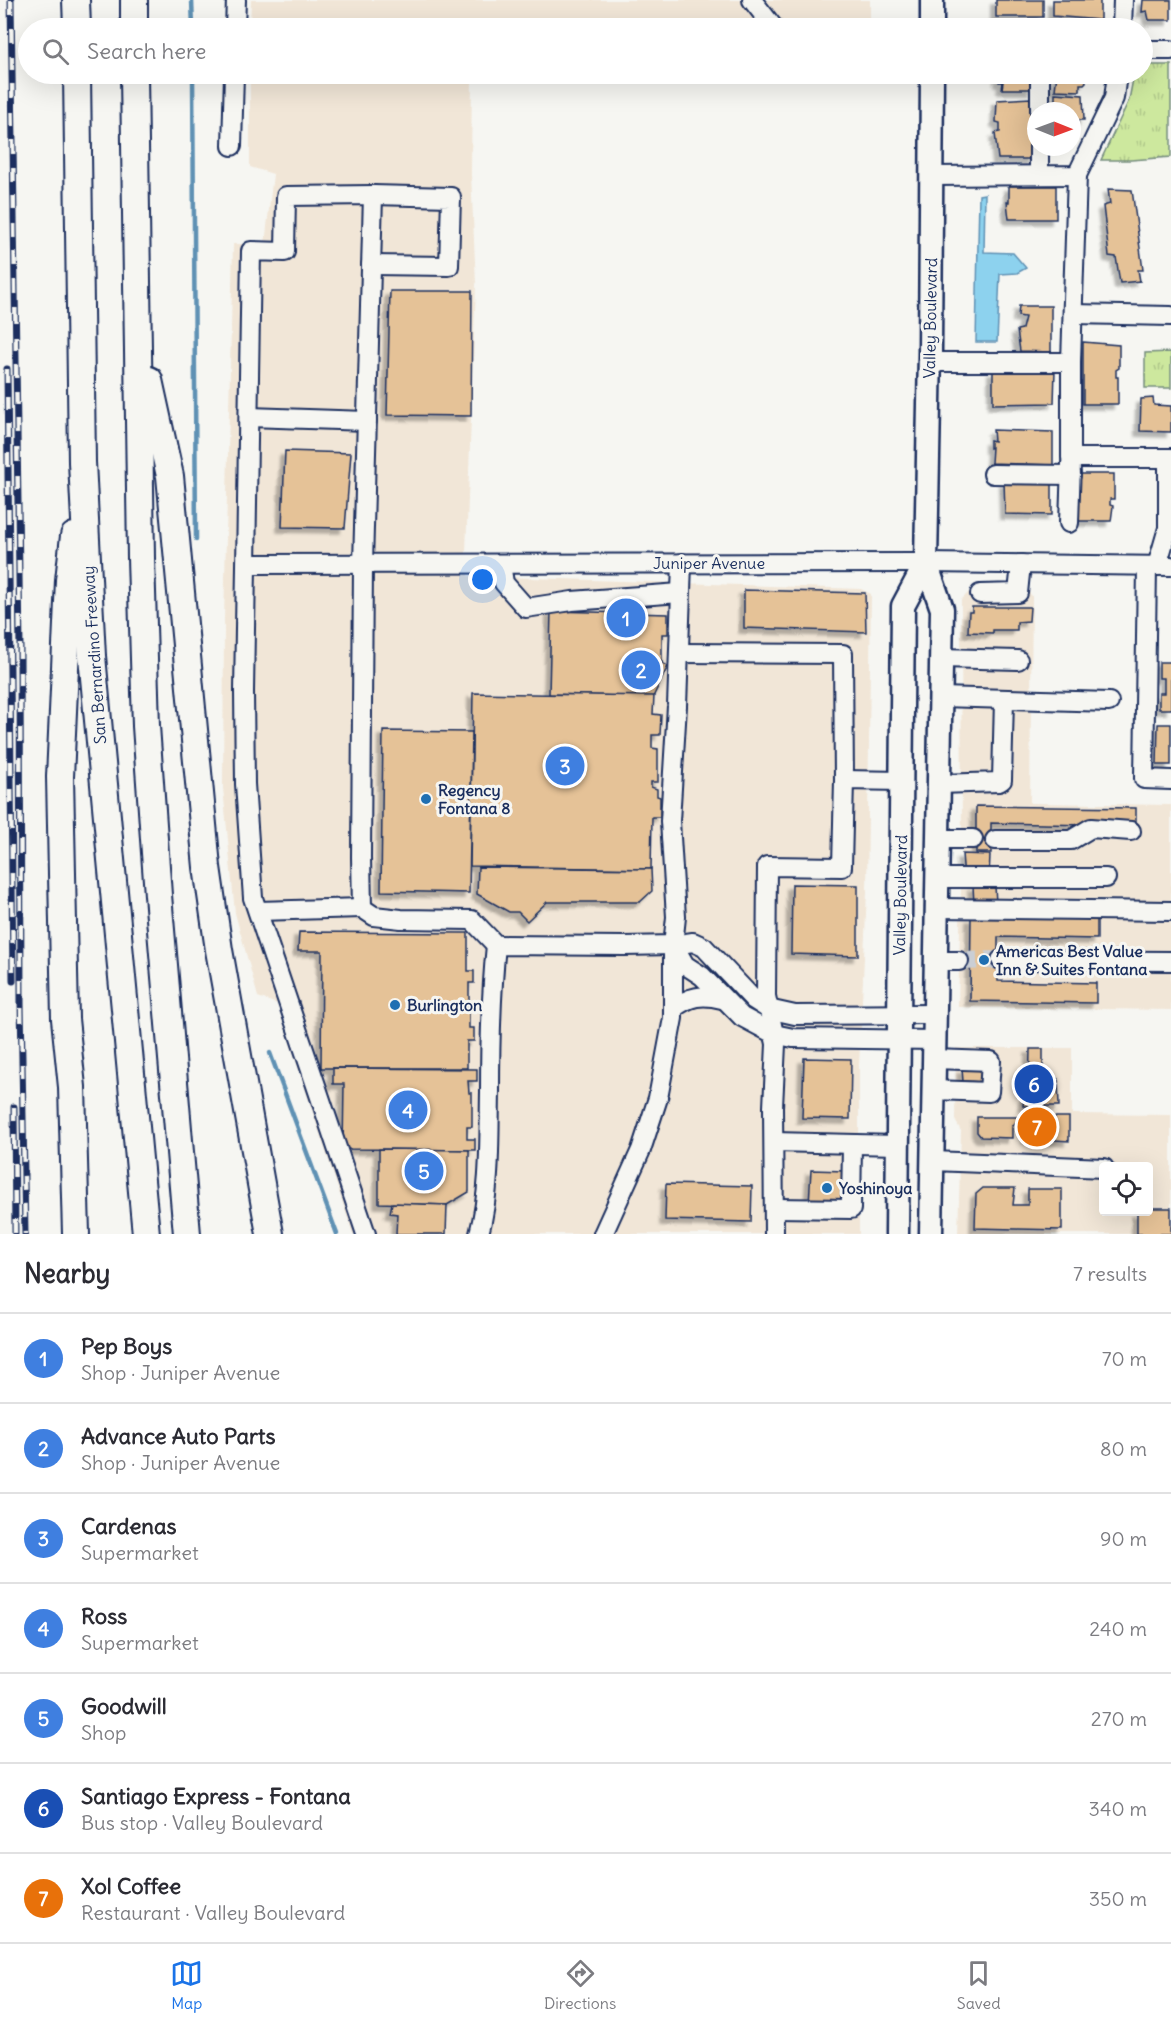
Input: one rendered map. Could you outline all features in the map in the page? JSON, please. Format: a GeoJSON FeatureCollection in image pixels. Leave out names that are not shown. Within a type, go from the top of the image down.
{"type":"FeatureCollection","features":[{"type":"Feature","properties":{"kind":"highway"},"geometry":{"type":"LineString","coordinates":[[76,0],[76,18]]}},
{"type":"Feature","properties":{"kind":"highway"},"geometry":{"type":"LineString","coordinates":[[134,0],[134,18]]}},
{"type":"Feature","properties":{"kind":"highway","name":"San Bernardino Freeway"},"geometry":{"type":"LineString","coordinates":[[77,84],[82,462],[93,667],[146,1234]]}},
{"type":"Feature","properties":{"kind":"highway"},"geometry":{"type":"LineString","coordinates":[[134,84],[146,726],[187,1234]]}},
{"type":"Feature","properties":{"kind":"highway"},"geometry":{"type":"LineString","coordinates":[[137,327],[170,476],[207,867],[219,950],[269,1233]]}},
{"type":"Feature","properties":{"kind":"highway"},"geometry":{"type":"LineString","coordinates":[[76,1234],[72,1086],[65,1019],[60,777],[69,580],[82,462]]}},
{"type":"Feature","properties":{"kind":"main road"},"geometry":{"type":"LineString","coordinates":[[932,0],[932,18]]}},
{"type":"Feature","properties":{"kind":"main road","name":"Valley Boulevard"},"geometry":{"type":"LineString","coordinates":[[931,1234],[942,609],[926,562],[932,84]]}},
{"type":"Feature","properties":{"kind":"main road","name":"Valley Boulevard"},"geometry":{"type":"LineString","coordinates":[[897,1234],[903,606],[926,562]]}},
{"type":"Feature","properties":{"kind":"street"},"geometry":{"type":"LineString","coordinates":[[236,0],[236,18]]}},
{"type":"Feature","properties":{"kind":"street"},"geometry":{"type":"LineString","coordinates":[[1122,18],[1123,0]]}},
{"type":"Feature","properties":{"kind":"street"},"geometry":{"type":"LineString","coordinates":[[758,4],[767,18]]}},
{"type":"Feature","properties":{"kind":"street"},"geometry":{"type":"LineString","coordinates":[[1153,50],[1171,50]]}},
{"type":"Feature","properties":{"kind":"street"},"geometry":{"type":"LineString","coordinates":[[232,146],[234,84]]}},
{"type":"Feature","properties":{"kind":"street"},"geometry":{"type":"LineString","coordinates":[[1040,84],[1040,102]]}},
{"type":"Feature","properties":{"kind":"street"},"geometry":{"type":"LineString","coordinates":[[1069,523],[1077,175],[1113,98],[1115,84]]}},
{"type":"Feature","properties":{"kind":"street"},"geometry":{"type":"LineString","coordinates":[[1039,156],[1039,175]]}},
{"type":"Feature","properties":{"kind":"street"},"geometry":{"type":"LineString","coordinates":[[931,176],[1077,175]]}},
{"type":"Feature","properties":{"kind":"street"},"geometry":{"type":"LineString","coordinates":[[362,909],[363,564],[373,195]]}},
{"type":"Feature","properties":{"kind":"street"},"geometry":{"type":"LineString","coordinates":[[366,1234],[253,898],[245,783],[244,692],[250,251],[285,252],[286,196],[451,197],[449,266],[371,265]]}},
{"type":"Feature","properties":{"kind":"street"},"geometry":{"type":"LineString","coordinates":[[1073,314],[1171,316]]}},
{"type":"Feature","properties":{"kind":"street"},"geometry":{"type":"LineString","coordinates":[[930,363],[1071,362]]}},
{"type":"Feature","properties":{"kind":"street"},"geometry":{"type":"LineString","coordinates":[[249,417],[367,421]]}},
{"type":"Feature","properties":{"kind":"street"},"geometry":{"type":"LineString","coordinates":[[993,474],[1170,458],[1168,528],[1158,566],[1144,779],[1171,780]]}},
{"type":"Feature","properties":{"kind":"street","name":"Juniper Avenue"},"geometry":{"type":"LineString","coordinates":[[247,564],[926,562],[1158,566]]}},
{"type":"Feature","properties":{"kind":"street"},"geometry":{"type":"LineString","coordinates":[[603,1234],[641,1150],[658,1098],[674,1008],[673,945],[676,917],[670,821],[682,563]]}},
{"type":"Feature","properties":{"kind":"street"},"geometry":{"type":"LineString","coordinates":[[501,564],[504,583],[526,608],[572,601],[680,593]]}},
{"type":"Feature","properties":{"kind":"street"},"geometry":{"type":"LineString","coordinates":[[980,594],[1018,593],[1021,564]]}},
{"type":"Feature","properties":{"kind":"street"},"geometry":{"type":"LineString","coordinates":[[679,653],[843,654],[842,867],[767,866],[766,996],[776,1044],[774,1234]]}},
{"type":"Feature","properties":{"kind":"street"},"geometry":{"type":"LineString","coordinates":[[941,658],[1018,660]]}},
{"type":"Feature","properties":{"kind":"street"},"geometry":{"type":"LineString","coordinates":[[941,698],[1109,702]]}},
{"type":"Feature","properties":{"kind":"street"},"geometry":{"type":"LineString","coordinates":[[940,784],[999,782],[1002,780],[1004,699]]}},
{"type":"Feature","properties":{"kind":"street"},"geometry":{"type":"LineString","coordinates":[[844,780],[902,781]]}},
{"type":"Feature","properties":{"kind":"street"},"geometry":{"type":"LineString","coordinates":[[995,840],[1071,840],[1091,828],[1131,831]]}},
{"type":"Feature","properties":{"kind":"street"},"geometry":{"type":"LineString","coordinates":[[939,839],[973,839]]}},
{"type":"Feature","properties":{"kind":"street"},"geometry":{"type":"LineString","coordinates":[[938,878],[1106,878]]}},
{"type":"Feature","properties":{"kind":"street"},"geometry":{"type":"LineString","coordinates":[[938,908],[1171,911]]}},
{"type":"Feature","properties":{"kind":"street"},"geometry":{"type":"LineString","coordinates":[[258,911],[362,909],[374,916],[401,919],[472,920],[496,945],[673,945],[693,942],[704,947],[754,1000],[768,1009],[795,1015],[935,1014]]}},
{"type":"Feature","properties":{"kind":"street"},"geometry":{"type":"LineString","coordinates":[[479,1234],[484,1214],[490,1154],[490,1005],[496,945]]}},
{"type":"Feature","properties":{"kind":"street"},"geometry":{"type":"LineString","coordinates":[[673,945],[685,965],[702,976],[742,1017],[774,1034],[793,1038],[898,1039],[934,1050],[991,1061],[989,1092],[934,1090]]}},
{"type":"Feature","properties":{"kind":"street"},"geometry":{"type":"LineString","coordinates":[[1001,960],[1171,961]]}},
{"type":"Feature","properties":{"kind":"street"},"geometry":{"type":"LineString","coordinates":[[936,961],[960,961]]}},
{"type":"Feature","properties":{"kind":"street"},"geometry":{"type":"LineString","coordinates":[[674,1008],[701,995],[722,999]]}},
{"type":"Feature","properties":{"kind":"street"},"geometry":{"type":"LineString","coordinates":[[774,1142],[897,1145]]}},
{"type":"Feature","properties":{"kind":"street"},"geometry":{"type":"LineString","coordinates":[[775,1208],[851,1209],[852,1144]]}},
{"type":"Feature","properties":{"kind":"street"},"geometry":{"type":"LineString","coordinates":[[933,1161],[1099,1168]]}},
{"type":"Feature","properties":{"kind":"shaded area"},"geometry":{"type":"Polygon","coordinates":[[[251,0],[870,0],[870,18],[250,18],[251,0]]]}},
{"type":"Feature","properties":{"kind":"shaded area"},"geometry":{"type":"Polygon","coordinates":[[[250,84],[472,84],[471,174],[476,284],[466,552],[468,576],[861,589],[871,594],[867,892],[859,1066],[859,1234],[353,1234],[277,1004],[258,997],[235,913],[223,788],[224,621],[233,244],[265,244],[273,174],[250,167],[250,84]]]}},
{"type":"Feature","properties":{"kind":"shaded area"},"geometry":{"type":"Polygon","coordinates":[[[970,591],[1028,591],[1032,596],[1030,803],[1171,805],[1171,1010],[958,1007],[962,852],[961,600],[970,591]]]}},
{"type":"Feature","properties":{"kind":"shaded area"},"geometry":{"type":"Polygon","coordinates":[[[956,1048],[1072,1048],[1072,1114],[1171,1115],[1171,1234],[958,1234],[961,1131],[955,1120],[956,1048]]]}},
{"type":"Feature","properties":{"kind":"green space"},"geometry":{"type":"Polygon","coordinates":[[[1153,65],[1171,65],[1171,157],[1101,160],[1129,100],[1132,84],[1153,84],[1153,65]]]}},
{"type":"Feature","properties":{"kind":"green space"},"geometry":{"type":"Polygon","coordinates":[[[1171,352],[1171,388],[1145,388],[1145,353],[1171,352]]]}},
{"type":"Feature","properties":{"kind":"water"},"geometry":{"type":"Polygon","coordinates":[[[985,194],[984,252],[1013,253],[1026,268],[1017,273],[1000,274],[997,342],[976,342],[979,195],[985,194]]]}},
{"type":"Feature","properties":{"kind":"building"},"geometry":{"type":"Polygon","coordinates":[[[996,0],[1043,0],[1043,17],[996,17],[996,0]]]}},
{"type":"Feature","properties":{"kind":"building"},"geometry":{"type":"Polygon","coordinates":[[[1053,0],[1100,0],[1100,18],[1053,16],[1053,0]]]}},
{"type":"Feature","properties":{"kind":"building"},"geometry":{"type":"Polygon","coordinates":[[[1143,0],[1171,0],[1171,20],[1153,20],[1153,18],[1149,18],[1147,11],[1142,12],[1143,0]]]}},
{"type":"Feature","properties":{"kind":"building"},"geometry":{"type":"Polygon","coordinates":[[[1003,84],[1033,84],[1033,89],[1002,89],[1003,84]]]}},
{"type":"Feature","properties":{"kind":"building"},"geometry":{"type":"Polygon","coordinates":[[[1056,84],[1080,84],[1080,91],[1055,90],[1056,84]]]}},
{"type":"Feature","properties":{"kind":"building"},"geometry":{"type":"Polygon","coordinates":[[[1055,93],[1083,95],[1084,120],[1081,120],[1081,102],[1055,102],[1055,93]]]}},
{"type":"Feature","properties":{"kind":"building"},"geometry":{"type":"Polygon","coordinates":[[[1031,98],[1031,102],[1027,102],[1027,156],[1032,156],[1032,159],[998,159],[995,133],[1000,132],[1000,123],[996,122],[997,100],[1031,98]]]}},
{"type":"Feature","properties":{"kind":"building"},"geometry":{"type":"Polygon","coordinates":[[[1009,186],[1056,186],[1056,219],[1009,219],[1007,202],[1009,202],[1009,186]]]}},
{"type":"Feature","properties":{"kind":"building"},"geometry":{"type":"Polygon","coordinates":[[[1108,189],[1132,190],[1143,270],[1138,270],[1140,281],[1120,283],[1116,257],[1109,256],[1103,206],[1110,204],[1108,189]]]}},
{"type":"Feature","properties":{"kind":"building"},"geometry":{"type":"Polygon","coordinates":[[[390,291],[472,291],[471,416],[387,415],[390,291]]]}},
{"type":"Feature","properties":{"kind":"building"},"geometry":{"type":"Polygon","coordinates":[[[1019,306],[1051,306],[1051,352],[1020,351],[1017,330],[1022,329],[1025,317],[1018,316],[1019,306]]]}},
{"type":"Feature","properties":{"kind":"building"},"geometry":{"type":"Polygon","coordinates":[[[1083,342],[1119,345],[1119,368],[1116,370],[1118,404],[1083,404],[1083,342]]]}},
{"type":"Feature","properties":{"kind":"building"},"geometry":{"type":"Polygon","coordinates":[[[993,370],[1055,370],[1054,403],[993,404],[993,370]]]}},
{"type":"Feature","properties":{"kind":"building"},"geometry":{"type":"Polygon","coordinates":[[[1153,398],[1154,405],[1171,406],[1171,432],[1140,431],[1141,399],[1153,398]]]}},
{"type":"Feature","properties":{"kind":"building"},"geometry":{"type":"Polygon","coordinates":[[[993,430],[1053,432],[1053,465],[991,463],[990,440],[994,441],[993,430]]]}},
{"type":"Feature","properties":{"kind":"building"},"geometry":{"type":"Polygon","coordinates":[[[285,451],[351,453],[345,528],[282,527],[285,451]]]}},
{"type":"Feature","properties":{"kind":"building"},"geometry":{"type":"Polygon","coordinates":[[[1079,474],[1114,474],[1114,499],[1110,499],[1110,505],[1113,506],[1111,521],[1079,521],[1079,474]]]}},
{"type":"Feature","properties":{"kind":"building"},"geometry":{"type":"Polygon","coordinates":[[[1004,481],[1052,481],[1052,515],[1005,514],[1004,481]]]}},
{"type":"Feature","properties":{"kind":"building"},"geometry":{"type":"Polygon","coordinates":[[[744,590],[865,593],[866,632],[744,628],[744,590]]]}},
{"type":"Feature","properties":{"kind":"building"},"geometry":{"type":"Polygon","coordinates":[[[972,607],[1030,607],[1029,621],[1017,622],[1017,630],[993,630],[993,633],[968,632],[969,612],[972,612],[972,607]]]}},
{"type":"Feature","properties":{"kind":"building"},"geometry":{"type":"Polygon","coordinates":[[[551,611],[668,614],[668,634],[662,634],[662,663],[668,666],[653,697],[549,694],[551,611]]]}},
{"type":"Feature","properties":{"kind":"building"},"geometry":{"type":"Polygon","coordinates":[[[1159,662],[1171,662],[1171,709],[1159,709],[1159,693],[1164,693],[1164,678],[1159,678],[1159,662]]]}},
{"type":"Feature","properties":{"kind":"building"},"geometry":{"type":"Polygon","coordinates":[[[473,693],[654,696],[653,714],[661,715],[660,735],[652,735],[652,748],[658,749],[658,782],[651,782],[651,787],[657,789],[657,796],[660,797],[660,817],[652,817],[651,869],[470,866],[473,693]]]}},
{"type":"Feature","properties":{"kind":"building"},"geometry":{"type":"Polygon","coordinates":[[[1158,724],[1171,724],[1171,765],[1157,765],[1158,724]]]}},
{"type":"Feature","properties":{"kind":"building","name":"Regency Fontana 8"},"geometry":{"type":"Polygon","coordinates":[[[383,731],[472,732],[469,893],[381,891],[383,731]]]}},
{"type":"Feature","properties":{"kind":"building"},"geometry":{"type":"Polygon","coordinates":[[[976,806],[1136,808],[1136,826],[991,823],[991,853],[976,853],[976,806]]]}},
{"type":"Feature","properties":{"kind":"building"},"geometry":{"type":"Polygon","coordinates":[[[962,854],[990,855],[989,877],[964,877],[962,854]]]}},
{"type":"Feature","properties":{"kind":"building"},"geometry":{"type":"Polygon","coordinates":[[[478,867],[651,869],[652,891],[640,902],[547,902],[527,921],[518,912],[509,912],[477,894],[478,867]]]}},
{"type":"Feature","properties":{"kind":"building"},"geometry":{"type":"Polygon","coordinates":[[[792,884],[858,885],[858,956],[791,954],[792,884]]]}},
{"type":"Feature","properties":{"kind":"building"},"geometry":{"type":"Polygon","coordinates":[[[973,886],[995,886],[996,903],[974,904],[973,886]]]}},
{"type":"Feature","properties":{"kind":"building","name":"Americas Best Value Inn & Suites Fontana"},"geometry":{"type":"Polygon","coordinates":[[[971,917],[1097,918],[1097,939],[998,937],[998,981],[1096,983],[1096,1003],[970,1001],[971,917]]]}},
{"type":"Feature","properties":{"kind":"building","name":"Burlington"},"geometry":{"type":"Polygon","coordinates":[[[299,932],[468,933],[468,971],[474,971],[474,983],[469,983],[469,1028],[474,1028],[474,1041],[467,1041],[467,1068],[321,1068],[322,951],[298,951],[299,932]]]}},
{"type":"Feature","properties":{"kind":"building"},"geometry":{"type":"Polygon","coordinates":[[[1030,1049],[1043,1049],[1043,1087],[1056,1088],[1056,1079],[1058,1079],[1059,1106],[1023,1106],[1024,1097],[1029,1096],[1030,1049]]]}},
{"type":"Feature","properties":{"kind":"building"},"geometry":{"type":"Polygon","coordinates":[[[804,1058],[851,1059],[850,1119],[802,1118],[804,1058]]]}},
{"type":"Feature","properties":{"kind":"building"},"geometry":{"type":"Polygon","coordinates":[[[333,1068],[477,1069],[477,1081],[468,1081],[469,1093],[472,1093],[472,1127],[467,1127],[467,1139],[475,1139],[475,1150],[343,1149],[344,1084],[333,1084],[333,1068]]]}},
{"type":"Feature","properties":{"kind":"building"},"geometry":{"type":"Polygon","coordinates":[[[962,1069],[982,1069],[982,1082],[963,1081],[962,1069]]]}},
{"type":"Feature","properties":{"kind":"building"},"geometry":{"type":"Polygon","coordinates":[[[977,1117],[1069,1117],[1069,1141],[1027,1138],[1024,1123],[1015,1123],[1012,1127],[1012,1138],[981,1137],[977,1132],[977,1117]]]}},
{"type":"Feature","properties":{"kind":"building"},"geometry":{"type":"Polygon","coordinates":[[[379,1149],[469,1150],[469,1192],[447,1205],[379,1203],[379,1149]]]}},
{"type":"Feature","properties":{"kind":"building","name":"Yoshinoya"},"geometry":{"type":"Polygon","coordinates":[[[811,1170],[845,1171],[845,1204],[809,1204],[811,1170]]]}},
{"type":"Feature","properties":{"kind":"building"},"geometry":{"type":"Polygon","coordinates":[[[666,1184],[752,1186],[751,1222],[665,1220],[666,1184]]]}},
{"type":"Feature","properties":{"kind":"building"},"geometry":{"type":"Polygon","coordinates":[[[983,1188],[1015,1188],[1013,1205],[1028,1205],[1028,1189],[1062,1189],[1062,1230],[975,1228],[976,1194],[983,1188]]]}},
{"type":"Feature","properties":{"kind":"building"},"geometry":{"type":"Polygon","coordinates":[[[392,1203],[447,1205],[446,1234],[396,1234],[397,1214],[390,1213],[392,1203]]]}},
{"type":"Feature","properties":{"kind":"building"},"geometry":{"type":"Polygon","coordinates":[[[1153,1208],[1171,1208],[1171,1234],[1137,1234],[1137,1216],[1153,1216],[1153,1208]]]}},
{"type":"Feature","properties":{"kind":"waterway"},"geometry":{"type":"LineString","coordinates":[[192,0],[193,18]]}},
{"type":"Feature","properties":{"kind":"waterway"},"geometry":{"type":"LineString","coordinates":[[193,84],[196,539]]}},
{"type":"Feature","properties":{"kind":"waterway"},"geometry":{"type":"LineString","coordinates":[[270,1053],[337,1234]]}},
{"type":"Feature","properties":{"kind":"tunnel"},"geometry":{"type":"LineString","coordinates":[[959,961],[1001,960]]}},
{"type":"Feature","properties":{"kind":"railway"},"geometry":{"type":"LineString","coordinates":[[11,0],[25,1234]]}},
{"type":"Feature","properties":{"kind":"railway"},"geometry":{"type":"LineString","coordinates":[[7,369],[13,981]]}},
{"type":"Feature","properties":{"kind":"railway"},"geometry":{"type":"LineString","coordinates":[[14,1107],[15,1234]]}},
{"type":"Feature","properties":{"kind":"place","name":"Pep Boys"},"geometry":{"type":"Point","coordinates":[626,618]}},
{"type":"Feature","properties":{"kind":"place","name":"Advance Auto Parts"},"geometry":{"type":"Point","coordinates":[641,670]}},
{"type":"Feature","properties":{"kind":"place","name":"Cardenas"},"geometry":{"type":"Point","coordinates":[565,766]}},
{"type":"Feature","properties":{"kind":"place","name":"Regency Fontana 8"},"geometry":{"type":"Point","coordinates":[426,799]}},
{"type":"Feature","properties":{"kind":"place","name":"Americas Best Value Inn & Suites Fontana"},"geometry":{"type":"Point","coordinates":[984,960]}},
{"type":"Feature","properties":{"kind":"place","name":"Burlington"},"geometry":{"type":"Point","coordinates":[395,1005]}},
{"type":"Feature","properties":{"kind":"place","name":"Santiago Express - Fontana"},"geometry":{"type":"Point","coordinates":[1034,1084]}},
{"type":"Feature","properties":{"kind":"place","name":"Ross"},"geometry":{"type":"Point","coordinates":[408,1110]}},
{"type":"Feature","properties":{"kind":"place","name":"Xol Coffee"},"geometry":{"type":"Point","coordinates":[1037,1127]}},
{"type":"Feature","properties":{"kind":"place","name":"Goodwill"},"geometry":{"type":"Point","coordinates":[424,1171]}},
{"type":"Feature","properties":{"kind":"place","name":"Yoshinoya"},"geometry":{"type":"Point","coordinates":[827,1188]}}]}
